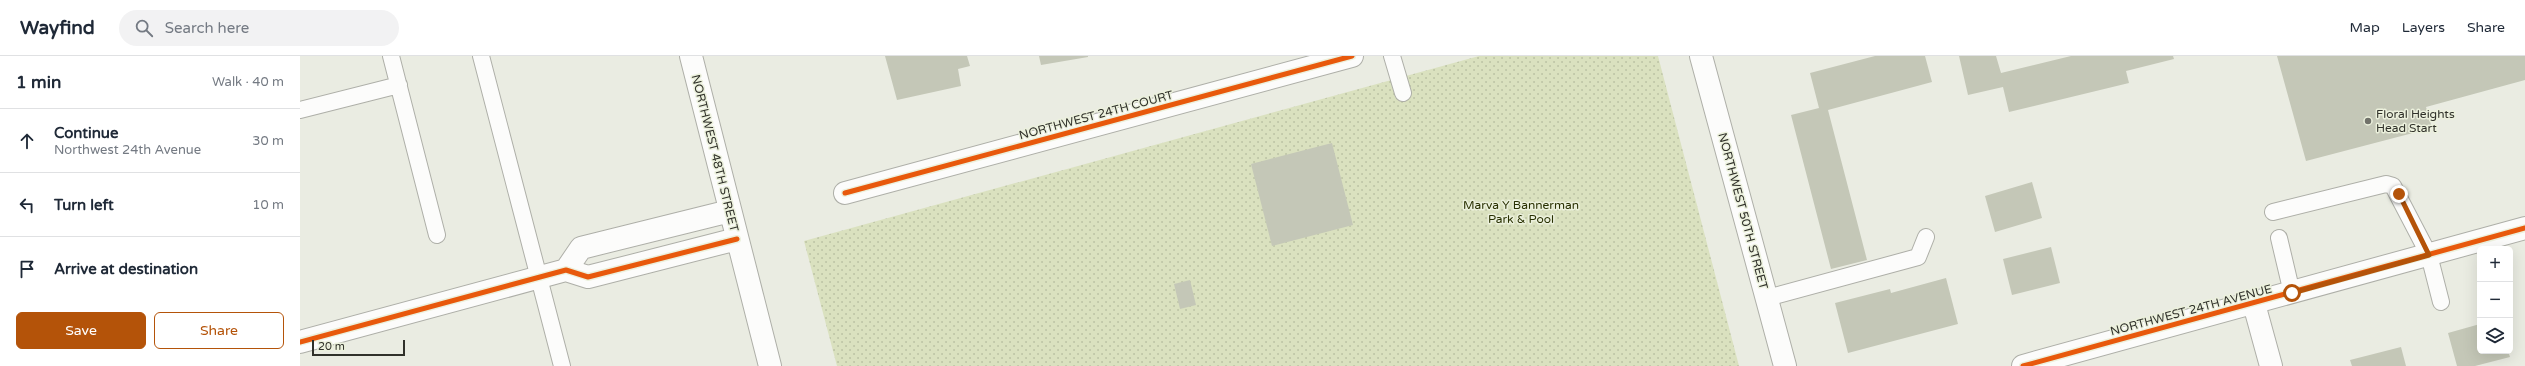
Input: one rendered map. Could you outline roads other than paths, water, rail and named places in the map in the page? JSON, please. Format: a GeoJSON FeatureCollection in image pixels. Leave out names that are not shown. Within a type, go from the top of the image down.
{"type":"FeatureCollection","features":[{"type":"Feature","properties":{"kind":"street","name":"NORTHWEST 48TH STREET"},"geometry":{"type":"LineString","coordinates":[[691,56],[770,366]]}},
{"type":"Feature","properties":{"kind":"street","name":"NORTHWEST 24TH COURT"},"geometry":{"type":"LineString","coordinates":[[845,193],[1352,56]]}},
{"type":"Feature","properties":{"kind":"street","name":"NORTHWEST 50TH STREET"},"geometry":{"type":"LineString","coordinates":[[1701,56],[1785,366]]}},
{"type":"Feature","properties":{"kind":"street"},"geometry":{"type":"LineString","coordinates":[[566,270],[581,248],[730,211]]}},
{"type":"Feature","properties":{"kind":"street","name":"NORTHWEST 24TH AVENUE"},"geometry":{"type":"LineString","coordinates":[[2023,366],[2254,304],[2525,228]]}},
{"type":"Feature","properties":{"kind":"street"},"geometry":{"type":"LineString","coordinates":[[300,342],[566,270],[588,277],[737,240]]}},
{"type":"Feature","properties":{"kind":"street"},"geometry":{"type":"LineString","coordinates":[[2254,304],[2271,366]]}},
{"type":"Feature","properties":{"kind":"lane"},"geometry":{"type":"LineString","coordinates":[[391,56],[437,235]]}},
{"type":"Feature","properties":{"kind":"lane"},"geometry":{"type":"LineString","coordinates":[[481,56],[562,366]]}},
{"type":"Feature","properties":{"kind":"lane"},"geometry":{"type":"LineString","coordinates":[[1392,56],[1403,93]]}},
{"type":"Feature","properties":{"kind":"lane"},"geometry":{"type":"LineString","coordinates":[[300,110],[399,85]]}},
{"type":"Feature","properties":{"kind":"lane"},"geometry":{"type":"LineString","coordinates":[[2273,212],[2386,184],[2393,186],[2399,194],[2429,255],[2442,302]]}},
{"type":"Feature","properties":{"kind":"lane"},"geometry":{"type":"LineString","coordinates":[[1767,298],[1918,257],[1926,237]]}},
{"type":"Feature","properties":{"kind":"lane"},"geometry":{"type":"LineString","coordinates":[[2279,238],[2292,293]]}},
{"type":"Feature","properties":{"kind":"place","name":"Floral Heights Head Start"},"geometry":{"type":"Point","coordinates":[2368,121]}},
{"type":"Feature","properties":{"kind":"park label","name":"Marva Y Bannerman Park & Pool"},"geometry":{"type":"Point","coordinates":[1521,212]}}]}
